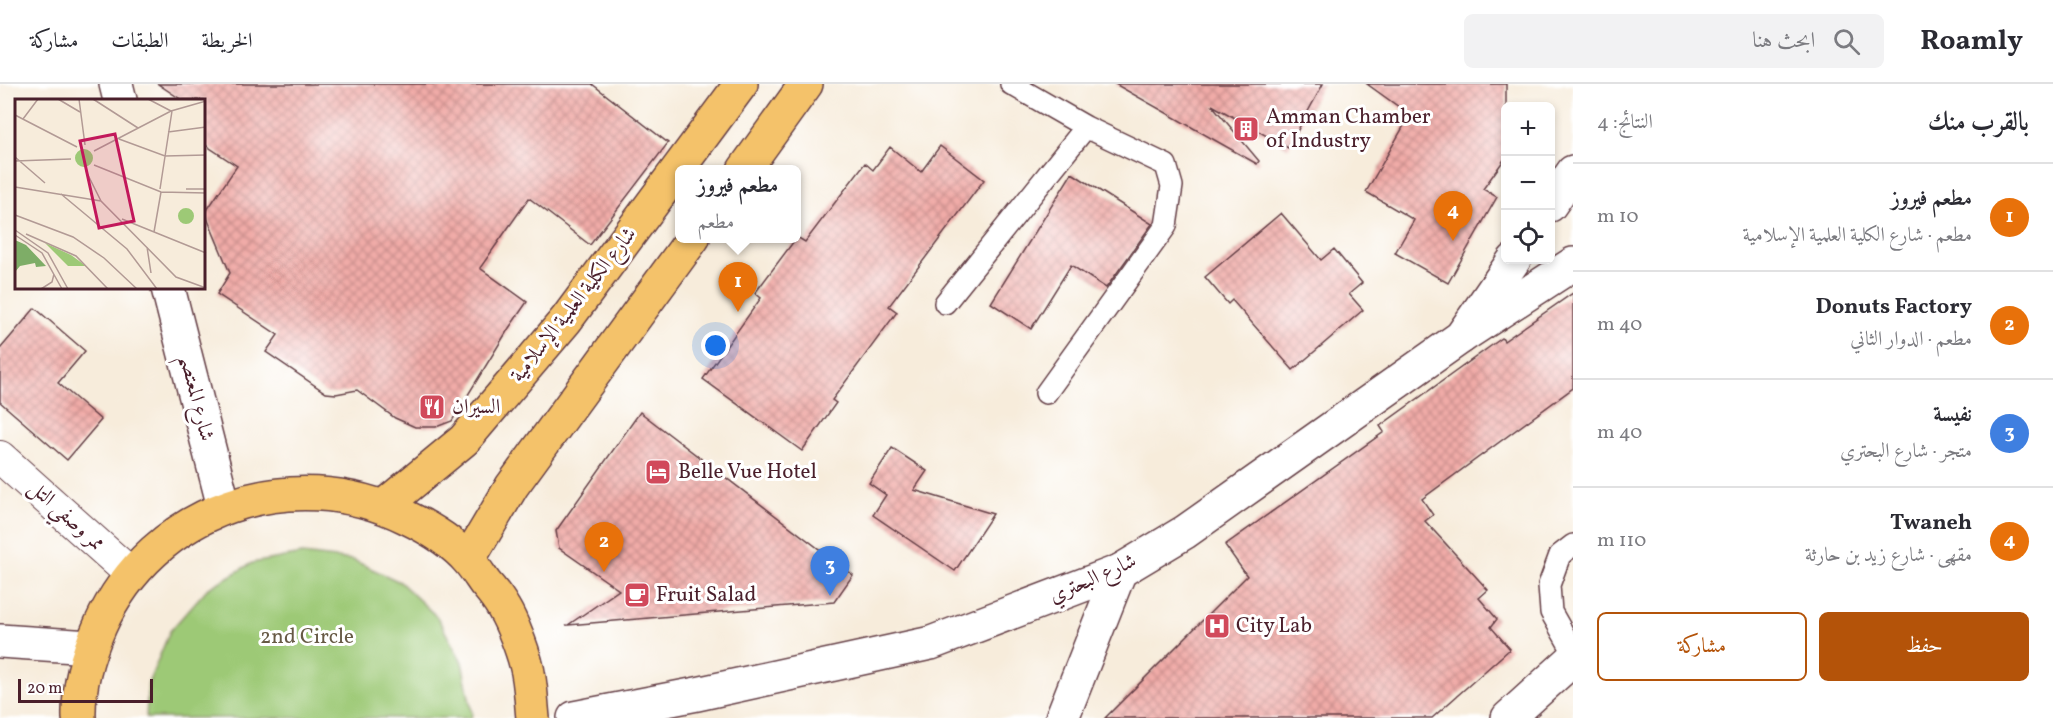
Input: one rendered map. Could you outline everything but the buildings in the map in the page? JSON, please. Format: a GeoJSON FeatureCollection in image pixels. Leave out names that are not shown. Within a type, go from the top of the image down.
{"type":"FeatureCollection","features":[{"type":"Feature","properties":{"kind":"main road","name":"شارع الكلية العلمية الإسلامية"},"geometry":{"type":"LineString","coordinates":[[681,165],[741,84]]}},
{"type":"Feature","properties":{"kind":"main road"},"geometry":{"type":"LineString","coordinates":[[748,165],[806,84]]}},
{"type":"Feature","properties":{"kind":"main road","name":"شارع الكلية العلمية الإسلامية"},"geometry":{"type":"LineString","coordinates":[[384,506],[464,440],[559,329],[675,173]]}},
{"type":"Feature","properties":{"kind":"main road"},"geometry":{"type":"LineString","coordinates":[[468,560],[512,486],[689,243]]}},
{"type":"Feature","properties":{"kind":"main road"},"geometry":{"type":"LineString","coordinates":[[79,718],[79,698],[90,647],[108,608],[131,574],[173,534],[224,507],[263,496],[304,492],[345,495],[384,506],[430,528],[468,560],[504,609],[526,664],[533,718]]}},
{"type":"Feature","properties":{"kind":"street"},"geometry":{"type":"LineString","coordinates":[[116,84],[120,99]]}},
{"type":"Feature","properties":{"kind":"street"},"geometry":{"type":"LineString","coordinates":[[1555,199],[1573,172]]}},
{"type":"Feature","properties":{"kind":"street"},"geometry":{"type":"LineString","coordinates":[[1461,337],[1511,264]]}},
{"type":"Feature","properties":{"kind":"street","name":"شارع البحتري"},"geometry":{"type":"LineString","coordinates":[[574,718],[641,706],[931,643],[1120,571],[1185,532],[1461,337],[1573,264]]}},
{"type":"Feature","properties":{"kind":"street","name":"شارع المعتصم"},"geometry":{"type":"LineString","coordinates":[[169,290],[224,507]]}},
{"type":"Feature","properties":{"kind":"street","name":"ممر وصفي التل"},"geometry":{"type":"LineString","coordinates":[[0,458],[131,574]]}},
{"type":"Feature","properties":{"kind":"street"},"geometry":{"type":"LineString","coordinates":[[1062,718],[1120,571]]}},
{"type":"Feature","properties":{"kind":"street"},"geometry":{"type":"LineString","coordinates":[[0,641],[90,647]]}},
{"type":"Feature","properties":{"kind":"street"},"geometry":{"type":"LineString","coordinates":[[1508,718],[1573,659]]}},
{"type":"Feature","properties":{"kind":"lane"},"geometry":{"type":"LineString","coordinates":[[1011,84],[1086,127],[1166,165],[1172,186],[1166,226],[1046,393]]}},
{"type":"Feature","properties":{"kind":"lane"},"geometry":{"type":"LineString","coordinates":[[945,303],[1086,127]]}},
{"type":"Feature","properties":{"kind":"lane"},"geometry":{"type":"LineString","coordinates":[[1573,545],[1560,555],[1550,585],[1551,612],[1573,651]]}},
{"type":"Feature","properties":{"kind":"green space","name":"2nd Circle"},"geometry":{"type":"Polygon","coordinates":[[[302,554],[353,560],[400,582],[437,617],[462,662],[471,718],[146,718],[148,684],[170,631],[207,589],[252,563],[302,554]]]}},
{"type":"Feature","properties":{"kind":"place","name":"Amman Chamber of Industry"},"geometry":{"type":"Point","coordinates":[1246,129]}},
{"type":"Feature","properties":{"kind":"place","name":"Twaneh"},"geometry":{"type":"Point","coordinates":[1453,241]}},
{"type":"Feature","properties":{"kind":"place","name":"مطعم فيروز"},"geometry":{"type":"Point","coordinates":[738,312]}},
{"type":"Feature","properties":{"kind":"place","name":"السيران"},"geometry":{"type":"Point","coordinates":[432,407]}},
{"type":"Feature","properties":{"kind":"place","name":"Belle Vue Hotel"},"geometry":{"type":"Point","coordinates":[658,472]}},
{"type":"Feature","properties":{"kind":"place","name":"Donuts Factory"},"geometry":{"type":"Point","coordinates":[604,572]}},
{"type":"Feature","properties":{"kind":"place","name":"Fruit Salad"},"geometry":{"type":"Point","coordinates":[637,595]}},
{"type":"Feature","properties":{"kind":"place","name":"نفيسة"},"geometry":{"type":"Point","coordinates":[830,596]}},
{"type":"Feature","properties":{"kind":"place","name":"City Lab"},"geometry":{"type":"Point","coordinates":[1217,626]}}]}
